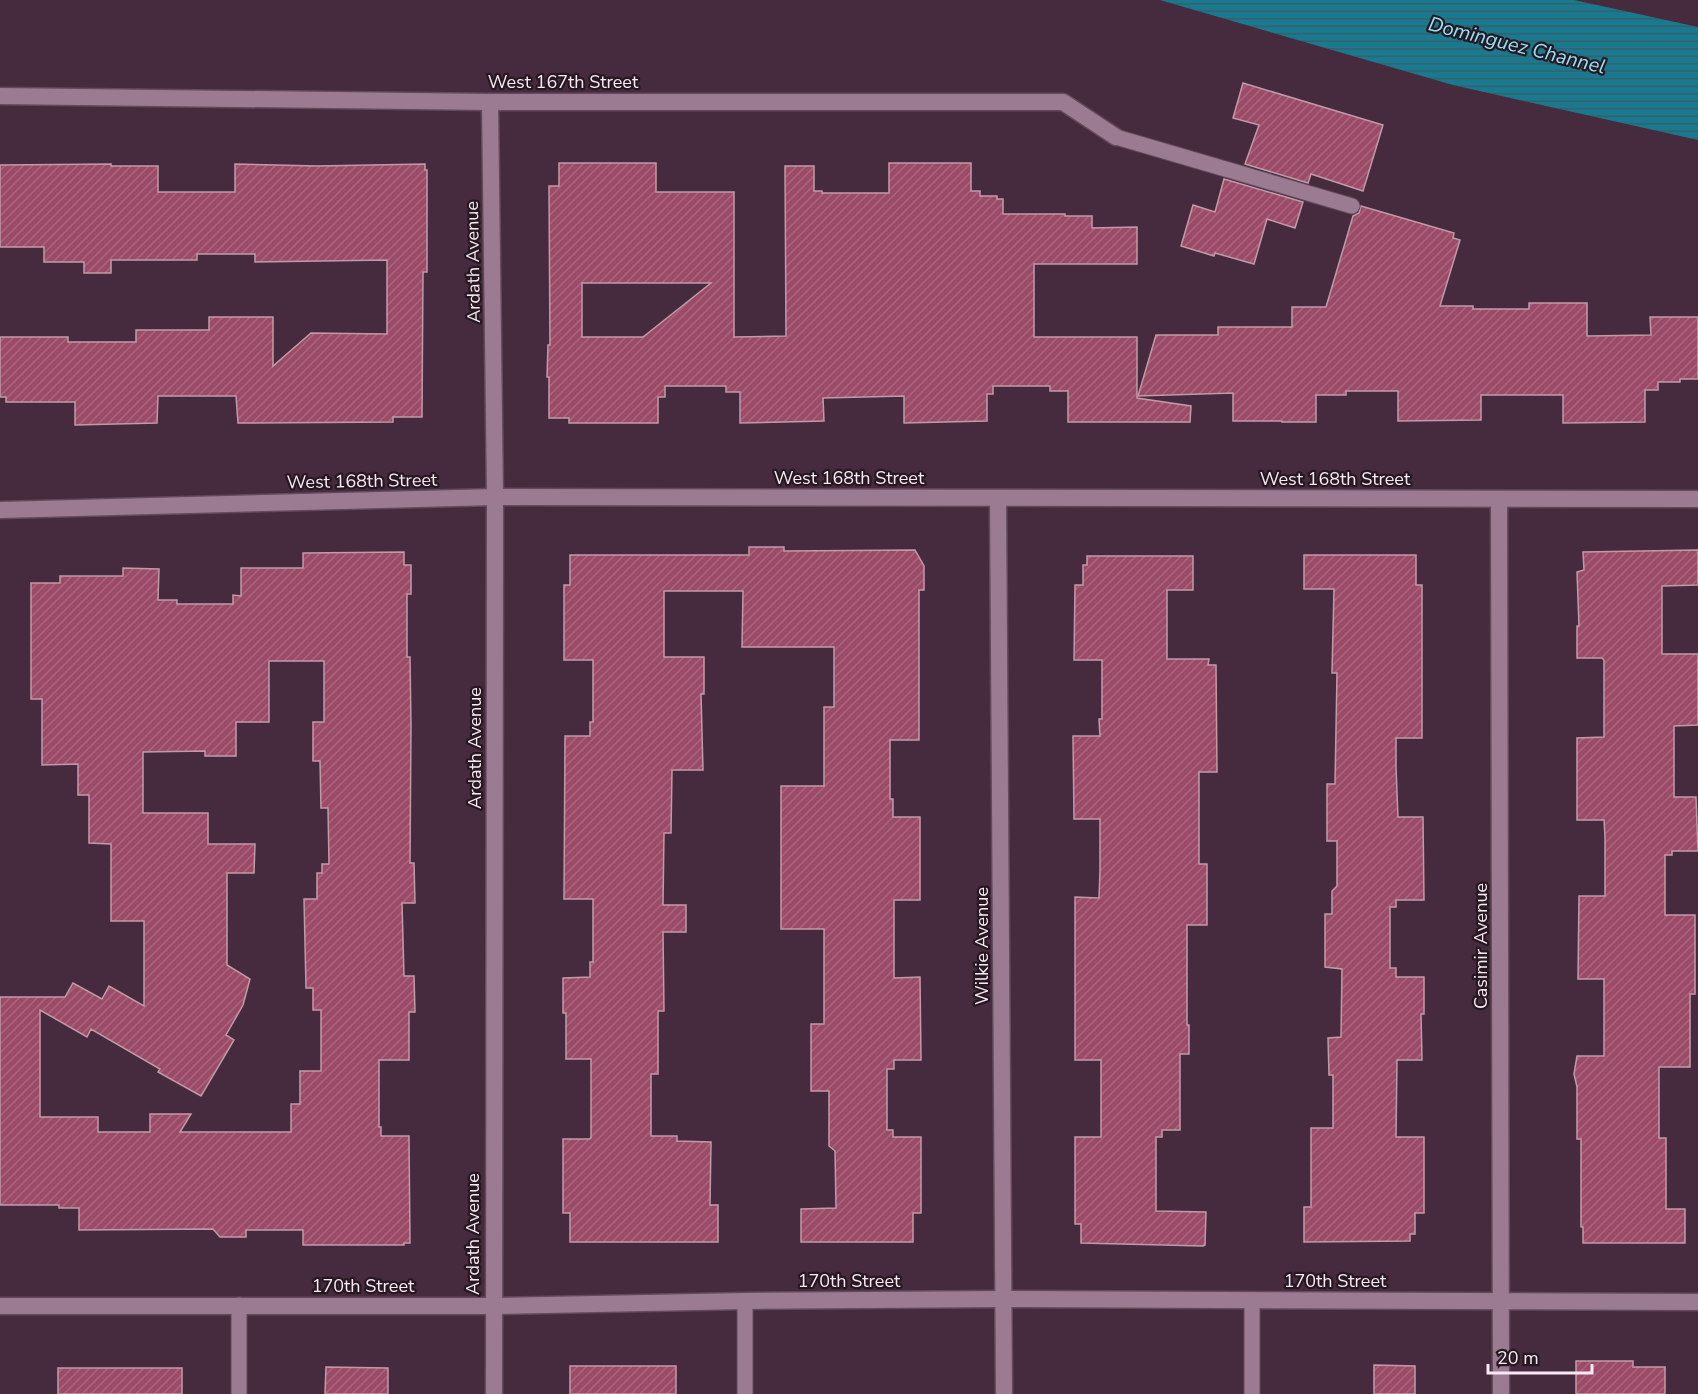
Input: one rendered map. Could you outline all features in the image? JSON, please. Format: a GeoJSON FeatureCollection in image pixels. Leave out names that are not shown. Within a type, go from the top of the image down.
{"type":"FeatureCollection","features":[{"type":"Feature","properties":{"kind":"street","name":"West 167th Street"},"geometry":{"type":"LineString","coordinates":[[0,96],[490,102],[1063,102],[1116,137]]}},
{"type":"Feature","properties":{"kind":"street","name":"Ardath Avenue"},"geometry":{"type":"LineString","coordinates":[[490,102],[495,497],[494,1394]]}},
{"type":"Feature","properties":{"kind":"street","name":"West 168th Street"},"geometry":{"type":"LineString","coordinates":[[0,510],[495,497],[1698,499]]}},
{"type":"Feature","properties":{"kind":"street","name":"Wilkie Avenue"},"geometry":{"type":"LineString","coordinates":[[998,498],[1004,1394]]}},
{"type":"Feature","properties":{"kind":"street","name":"Casimir Avenue"},"geometry":{"type":"LineString","coordinates":[[1500,499],[1501,1394]]}},
{"type":"Feature","properties":{"kind":"street","name":"170th Street"},"geometry":{"type":"LineString","coordinates":[[0,1306],[493,1306],[1004,1299],[1698,1302]]}},
{"type":"Feature","properties":{"kind":"lane"},"geometry":{"type":"LineString","coordinates":[[1116,137],[1352,206]]}},
{"type":"Feature","properties":{"kind":"lane"},"geometry":{"type":"LineString","coordinates":[[1252,1300],[1252,1394]]}},
{"type":"Feature","properties":{"kind":"lane"},"geometry":{"type":"LineString","coordinates":[[744,1301],[745,1394]]}},
{"type":"Feature","properties":{"kind":"lane"},"geometry":{"type":"LineString","coordinates":[[239,1305],[239,1394]]}},
{"type":"Feature","properties":{"kind":"water","name":"Dominguez Channel"},"geometry":{"type":"Polygon","coordinates":[[[1160,0],[1574,0],[1698,27],[1698,140],[1453,85],[1160,0]]]}},
{"type":"Feature","properties":{"kind":"building"},"geometry":{"type":"Polygon","coordinates":[[[1243,83],[1383,125],[1363,191],[1311,174],[1308,183],[1245,164],[1259,125],[1233,118],[1243,83]]]}},
{"type":"Feature","properties":{"kind":"building"},"geometry":{"type":"Polygon","coordinates":[[[559,163],[656,163],[656,192],[734,192],[734,337],[786,336],[785,166],[814,166],[814,191],[889,193],[889,163],[971,163],[971,191],[980,191],[980,196],[997,196],[997,199],[1003,199],[1003,214],[1092,216],[1092,228],[1137,227],[1137,264],[1034,264],[1034,337],[1137,337],[1137,398],[1191,406],[1190,422],[1068,422],[1068,391],[1050,391],[1050,386],[993,386],[993,394],[987,394],[987,421],[904,423],[904,396],[823,398],[824,421],[740,423],[740,392],[726,392],[726,386],[665,386],[665,397],[658,397],[658,423],[569,423],[569,418],[549,418],[549,377],[547,377],[548,345],[550,345],[549,186],[559,186],[559,163]],[[582,283],[582,337],[643,337],[711,283],[582,283]]]}},
{"type":"Feature","properties":{"kind":"building"},"geometry":{"type":"Polygon","coordinates":[[[111,164],[111,166],[158,166],[158,192],[235,192],[235,164],[317,166],[425,164],[425,170],[427,170],[427,272],[423,272],[422,417],[393,417],[393,422],[238,423],[236,396],[158,396],[157,423],[75,425],[75,402],[6,402],[6,397],[0,397],[0,337],[68,337],[68,342],[136,342],[136,330],[209,330],[209,317],[273,317],[273,366],[311,333],[387,334],[387,260],[255,262],[255,254],[197,254],[197,260],[111,260],[111,273],[84,273],[84,262],[44,262],[44,247],[0,247],[0,165],[111,164]]]}},
{"type":"Feature","properties":{"kind":"building"},"geometry":{"type":"Polygon","coordinates":[[[1224,179],[1303,202],[1295,228],[1267,219],[1254,264],[1215,253],[1214,256],[1181,246],[1193,205],[1215,212],[1224,179]]]}},
{"type":"Feature","properties":{"kind":"building"},"geometry":{"type":"Polygon","coordinates":[[[1361,206],[1454,233],[1453,238],[1460,240],[1440,306],[1473,306],[1473,309],[1529,309],[1529,303],[1587,303],[1587,336],[1651,335],[1650,317],[1698,317],[1698,379],[1658,382],[1658,390],[1645,390],[1645,422],[1563,423],[1563,395],[1481,395],[1481,420],[1398,421],[1398,391],[1346,391],[1346,395],[1316,395],[1316,422],[1233,421],[1233,393],[1138,396],[1156,335],[1218,335],[1218,327],[1292,327],[1292,307],[1326,307],[1353,216],[1359,213],[1361,206]]]}},
{"type":"Feature","properties":{"kind":"building"},"geometry":{"type":"Polygon","coordinates":[[[749,547],[784,547],[784,551],[915,550],[924,566],[924,590],[919,590],[919,740],[890,740],[890,799],[893,799],[893,817],[920,817],[920,900],[894,900],[894,978],[920,977],[921,1060],[894,1060],[894,1069],[887,1069],[887,1130],[893,1130],[893,1137],[921,1137],[921,1213],[913,1213],[913,1242],[801,1242],[801,1209],[836,1208],[835,1151],[829,1146],[829,1091],[811,1091],[811,1024],[824,1024],[824,929],[781,929],[781,786],[824,786],[824,707],[834,707],[834,647],[742,647],[743,591],[664,591],[664,657],[704,657],[704,694],[701,694],[703,770],[672,770],[671,833],[664,833],[663,905],[686,905],[686,932],[663,932],[664,1011],[658,1011],[658,1074],[651,1074],[651,1136],[677,1136],[677,1141],[711,1142],[710,1205],[718,1205],[718,1242],[570,1242],[570,1213],[563,1213],[563,1139],[591,1138],[591,1059],[566,1059],[563,978],[590,977],[590,962],[593,962],[593,899],[564,899],[565,736],[590,736],[590,722],[593,722],[593,660],[564,660],[564,585],[570,585],[570,555],[749,555],[749,547]]]}},
{"type":"Feature","properties":{"kind":"building"},"geometry":{"type":"Polygon","coordinates":[[[1698,550],[1698,585],[1662,586],[1662,654],[1698,654],[1698,725],[1674,726],[1674,797],[1696,797],[1698,851],[1672,851],[1672,855],[1665,855],[1665,915],[1695,915],[1695,994],[1690,994],[1690,1067],[1659,1067],[1659,1138],[1666,1138],[1666,1209],[1685,1209],[1685,1243],[1583,1243],[1581,1139],[1577,1139],[1577,1087],[1574,1074],[1577,1056],[1604,1056],[1604,979],[1578,979],[1579,896],[1605,896],[1605,837],[1604,820],[1577,820],[1577,738],[1604,737],[1604,660],[1602,658],[1577,658],[1577,626],[1579,626],[1577,572],[1584,570],[1583,552],[1698,550]]]}},
{"type":"Feature","properties":{"kind":"building"},"geometry":{"type":"Polygon","coordinates":[[[404,552],[404,565],[411,565],[411,594],[407,594],[407,657],[410,657],[410,863],[414,863],[415,903],[402,903],[404,976],[414,976],[415,1012],[409,1012],[409,1060],[379,1060],[381,1136],[409,1136],[410,1243],[404,1243],[404,1245],[303,1245],[303,1230],[246,1230],[246,1237],[220,1237],[213,1229],[79,1230],[79,1208],[59,1208],[59,1205],[0,1205],[0,997],[65,997],[73,983],[102,999],[109,986],[144,1006],[144,921],[111,921],[111,844],[89,843],[89,795],[78,795],[78,764],[42,765],[42,699],[31,699],[31,583],[60,583],[60,576],[123,576],[123,568],[159,569],[158,600],[177,600],[177,604],[233,604],[233,595],[241,596],[241,568],[303,568],[303,553],[404,552]],[[269,661],[269,722],[236,722],[236,756],[205,756],[205,751],[143,752],[143,813],[208,813],[208,844],[255,844],[254,873],[227,873],[227,965],[250,979],[243,1005],[226,1035],[234,1040],[201,1096],[158,1072],[160,1069],[91,1029],[87,1037],[40,1010],[40,1117],[98,1117],[98,1132],[150,1132],[150,1114],[191,1114],[180,1132],[291,1132],[291,1104],[300,1104],[300,1071],[321,1071],[321,1010],[313,1010],[313,988],[306,988],[304,899],[317,899],[317,873],[322,873],[322,864],[329,864],[328,808],[321,808],[320,761],[313,761],[313,722],[324,722],[324,661],[269,661]]]}},
{"type":"Feature","properties":{"kind":"building"},"geometry":{"type":"Polygon","coordinates":[[[1304,555],[1416,555],[1416,585],[1422,585],[1422,738],[1396,738],[1396,767],[1398,817],[1423,817],[1424,900],[1396,900],[1396,907],[1390,907],[1390,968],[1396,968],[1396,977],[1424,977],[1424,1014],[1421,1014],[1422,1060],[1397,1060],[1396,1137],[1424,1137],[1424,1213],[1415,1213],[1415,1234],[1410,1234],[1410,1241],[1304,1242],[1304,1207],[1311,1207],[1311,1128],[1333,1128],[1333,1075],[1329,1075],[1328,1038],[1341,1037],[1342,969],[1325,967],[1325,914],[1332,914],[1332,891],[1337,886],[1337,841],[1327,841],[1327,784],[1335,784],[1337,673],[1332,673],[1334,589],[1304,589],[1304,555]]]}},
{"type":"Feature","properties":{"kind":"building"},"geometry":{"type":"Polygon","coordinates":[[[1087,556],[1193,556],[1193,590],[1167,590],[1167,659],[1209,659],[1208,665],[1216,665],[1217,772],[1199,772],[1199,864],[1207,864],[1207,925],[1187,925],[1189,1054],[1180,1054],[1180,1130],[1162,1130],[1162,1137],[1156,1137],[1156,1211],[1206,1212],[1205,1245],[1203,1246],[1081,1243],[1081,1224],[1075,1224],[1075,1137],[1101,1137],[1101,1060],[1075,1060],[1075,897],[1099,898],[1100,871],[1100,819],[1074,819],[1073,736],[1100,736],[1099,719],[1102,719],[1102,660],[1074,660],[1075,585],[1083,585],[1083,565],[1087,565],[1087,556]]]}},
{"type":"Feature","properties":{"kind":"building"},"geometry":{"type":"Polygon","coordinates":[[[1576,1361],[1633,1361],[1633,1367],[1665,1367],[1665,1394],[1576,1394],[1576,1361]]]}},
{"type":"Feature","properties":{"kind":"building"},"geometry":{"type":"Polygon","coordinates":[[[1374,1365],[1415,1366],[1415,1394],[1374,1394],[1374,1365]]]}},
{"type":"Feature","properties":{"kind":"building"},"geometry":{"type":"Polygon","coordinates":[[[570,1366],[676,1366],[676,1394],[570,1394],[570,1366]]]}},
{"type":"Feature","properties":{"kind":"building"},"geometry":{"type":"Polygon","coordinates":[[[326,1367],[388,1368],[388,1394],[325,1394],[326,1367]]]}},
{"type":"Feature","properties":{"kind":"building"},"geometry":{"type":"Polygon","coordinates":[[[58,1368],[182,1368],[182,1394],[58,1394],[58,1368]]]}}]}
